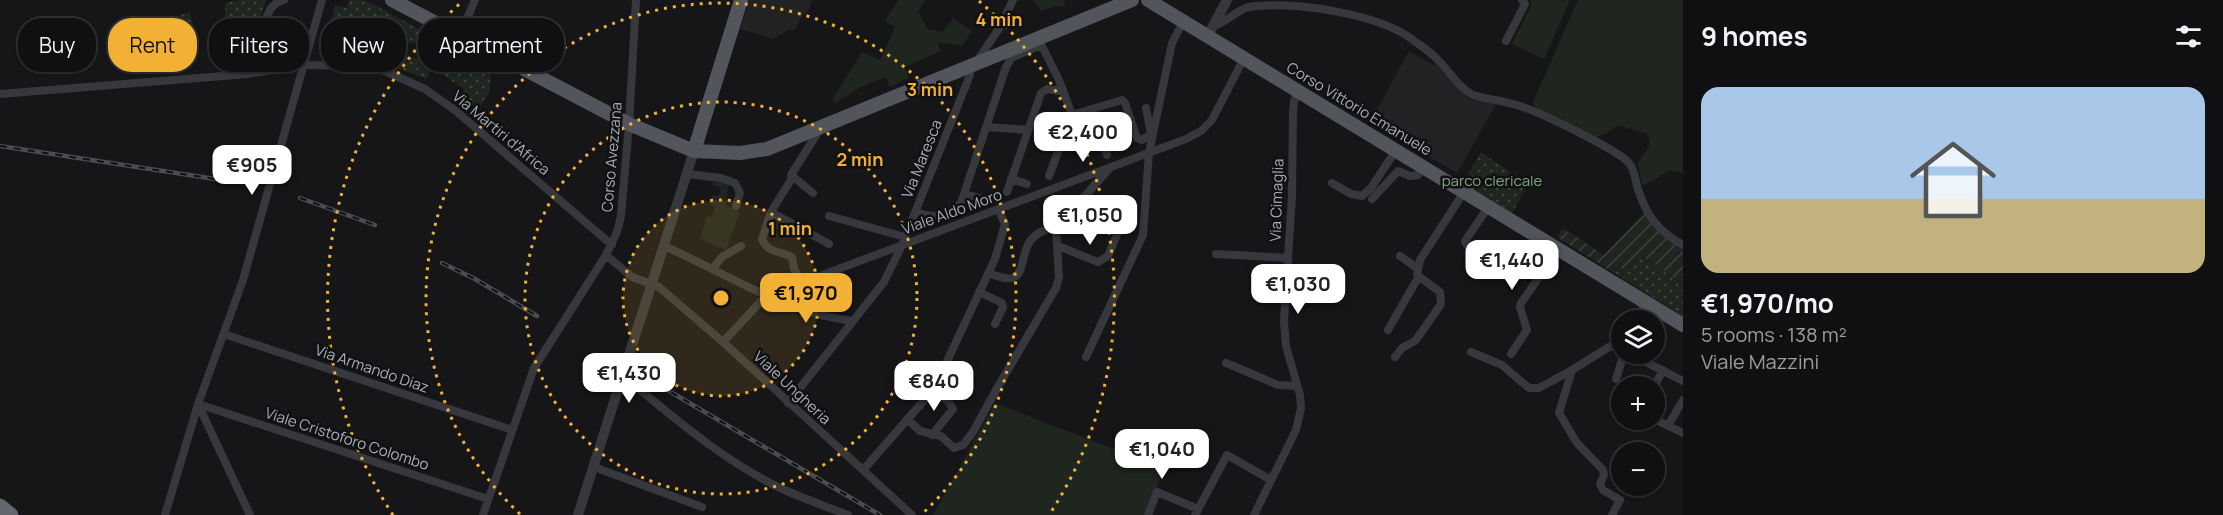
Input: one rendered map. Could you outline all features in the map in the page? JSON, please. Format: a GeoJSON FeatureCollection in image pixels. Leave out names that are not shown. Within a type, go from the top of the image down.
{"type":"FeatureCollection","features":[{"type":"Feature","properties":{"kind":"highway"},"geometry":{"type":"LineString","coordinates":[[0,506],[11,515]]}},
{"type":"Feature","properties":{"kind":"main road"},"geometry":{"type":"LineString","coordinates":[[392,0],[427,18]]}},
{"type":"Feature","properties":{"kind":"main road"},"geometry":{"type":"LineString","coordinates":[[694,151],[741,0]]}},
{"type":"Feature","properties":{"kind":"main road"},"geometry":{"type":"LineString","coordinates":[[530,72],[629,124],[694,151],[740,153],[767,149],[972,66],[1040,42],[1132,0]]}},
{"type":"Feature","properties":{"kind":"main road","name":"Corso Vittorio Emanuele"},"geometry":{"type":"LineString","coordinates":[[1148,0],[1183,22],[1210,31],[1244,58],[1683,326]]}},
{"type":"Feature","properties":{"kind":"street"},"geometry":{"type":"LineString","coordinates":[[267,18],[274,3],[282,0]]}},
{"type":"Feature","properties":{"kind":"street"},"geometry":{"type":"LineString","coordinates":[[309,47],[322,0]]}},
{"type":"Feature","properties":{"kind":"street"},"geometry":{"type":"LineString","coordinates":[[467,18],[475,0]]}},
{"type":"Feature","properties":{"kind":"street","name":"Corso Avezzana"},"geometry":{"type":"LineString","coordinates":[[483,515],[534,368],[612,245],[621,216],[636,0]]}},
{"type":"Feature","properties":{"kind":"street","name":"Via Maresca"},"geometry":{"type":"LineString","coordinates":[[788,403],[884,282],[916,212],[972,66],[1000,27],[1013,0]]}},
{"type":"Feature","properties":{"kind":"street"},"geometry":{"type":"LineString","coordinates":[[1210,31],[1227,0]]}},
{"type":"Feature","properties":{"kind":"street"},"geometry":{"type":"LineString","coordinates":[[1506,41],[1525,4],[1522,0]]}},
{"type":"Feature","properties":{"kind":"street"},"geometry":{"type":"LineString","coordinates":[[1210,31],[1249,7],[1285,2],[1364,16],[1406,35],[1437,59],[1466,91],[1473,95],[1525,107],[1587,138],[1628,162],[1633,169],[1639,192],[1655,226],[1683,245]]}},
{"type":"Feature","properties":{"kind":"street"},"geometry":{"type":"LineString","coordinates":[[1086,357],[1143,235],[1149,153],[1172,43],[1183,22]]}},
{"type":"Feature","properties":{"kind":"street"},"geometry":{"type":"LineString","coordinates":[[916,212],[927,216],[949,213],[962,203],[999,83],[1009,61],[1040,42],[1067,98],[1072,115],[1049,176]]}},
{"type":"Feature","properties":{"kind":"street","name":"Viale Aldo Moro"},"geometry":{"type":"LineString","coordinates":[[766,296],[904,241],[998,209],[1186,139],[1201,131],[1212,120],[1244,58]]}},
{"type":"Feature","properties":{"kind":"street","name":"Via Martiri d'Africa"},"geometry":{"type":"LineString","coordinates":[[309,65],[364,66],[385,71],[425,89],[456,111],[612,245]]}},
{"type":"Feature","properties":{"kind":"street","name":"Via Martiri d'Africa"},"geometry":{"type":"LineString","coordinates":[[0,94],[260,72]]}},
{"type":"Feature","properties":{"kind":"street"},"geometry":{"type":"LineString","coordinates":[[165,515],[198,404],[243,280],[302,72]]}},
{"type":"Feature","properties":{"kind":"street"},"geometry":{"type":"LineString","coordinates":[[1007,192],[1043,90],[1060,91]]}},
{"type":"Feature","properties":{"kind":"street","name":"Via Cimaglia"},"geometry":{"type":"LineString","coordinates":[[1254,515],[1296,430],[1301,408],[1286,346],[1284,321],[1292,195],[1293,113],[1294,101],[1299,92]]}},
{"type":"Feature","properties":{"kind":"street"},"geometry":{"type":"LineString","coordinates":[[1072,115],[1119,100],[1124,101],[1137,138],[1142,140],[1151,134],[1146,108]]}},
{"type":"Feature","properties":{"kind":"street"},"geometry":{"type":"LineString","coordinates":[[1091,109],[1107,155]]}},
{"type":"Feature","properties":{"kind":"street"},"geometry":{"type":"LineString","coordinates":[[803,283],[794,269],[792,257],[772,251],[763,243],[764,230],[771,212],[792,178],[790,175],[792,171],[821,127]]}},
{"type":"Feature","properties":{"kind":"street"},"geometry":{"type":"LineString","coordinates":[[987,127],[1028,130]]}},
{"type":"Feature","properties":{"kind":"street"},"geometry":{"type":"LineString","coordinates":[[1332,183],[1351,194],[1362,196],[1371,188],[1396,150]]}},
{"type":"Feature","properties":{"kind":"street"},"geometry":{"type":"LineString","coordinates":[[578,515],[694,151]]}},
{"type":"Feature","properties":{"kind":"street"},"geometry":{"type":"LineString","coordinates":[[988,273],[1005,278],[1016,276],[1020,271],[1025,249],[1031,238],[1042,230],[1056,228],[1110,167]]}},
{"type":"Feature","properties":{"kind":"street"},"geometry":{"type":"LineString","coordinates":[[1372,199],[1394,174],[1401,171],[1414,176],[1418,175],[1423,167]]}},
{"type":"Feature","properties":{"kind":"street"},"geometry":{"type":"LineString","coordinates":[[687,174],[720,178],[735,183],[740,189],[736,206]]}},
{"type":"Feature","properties":{"kind":"street"},"geometry":{"type":"LineString","coordinates":[[792,178],[813,193]]}},
{"type":"Feature","properties":{"kind":"street"},"geometry":{"type":"LineString","coordinates":[[1011,179],[1027,184]]}},
{"type":"Feature","properties":{"kind":"street"},"geometry":{"type":"LineString","coordinates":[[1388,330],[1418,272],[1420,260],[1464,192]]}},
{"type":"Feature","properties":{"kind":"street"},"geometry":{"type":"LineString","coordinates":[[965,195],[987,200]]}},
{"type":"Feature","properties":{"kind":"street"},"geometry":{"type":"LineString","coordinates":[[1489,206],[1465,241],[1468,246],[1490,261]]}},
{"type":"Feature","properties":{"kind":"street"},"geometry":{"type":"LineString","coordinates":[[863,470],[933,390],[988,273],[1005,224],[998,209]]}},
{"type":"Feature","properties":{"kind":"street"},"geometry":{"type":"LineString","coordinates":[[771,212],[829,244]]}},
{"type":"Feature","properties":{"kind":"street"},"geometry":{"type":"LineString","coordinates":[[829,216],[904,241]]}},
{"type":"Feature","properties":{"kind":"street"},"geometry":{"type":"LineString","coordinates":[[908,419],[920,431],[941,436],[954,448],[959,448],[973,432],[1056,288],[1059,277],[1056,228]]}},
{"type":"Feature","properties":{"kind":"street"},"geometry":{"type":"LineString","coordinates":[[1058,246],[1098,262],[1108,256],[1118,232]]}},
{"type":"Feature","properties":{"kind":"street"},"geometry":{"type":"LineString","coordinates":[[664,246],[713,268],[766,296],[802,309],[853,321]]}},
{"type":"Feature","properties":{"kind":"street"},"geometry":{"type":"LineString","coordinates":[[713,268],[722,257],[741,246]]}},
{"type":"Feature","properties":{"kind":"street"},"geometry":{"type":"LineString","coordinates":[[1511,354],[1527,330],[1520,307],[1521,303],[1559,249]]}},
{"type":"Feature","properties":{"kind":"street"},"geometry":{"type":"LineString","coordinates":[[1216,254],[1288,258]]}},
{"type":"Feature","properties":{"kind":"street"},"geometry":{"type":"LineString","coordinates":[[606,255],[632,277],[651,285]]}},
{"type":"Feature","properties":{"kind":"street"},"geometry":{"type":"LineString","coordinates":[[1395,357],[1402,348],[1415,341],[1441,304],[1440,291],[1400,256]]}},
{"type":"Feature","properties":{"kind":"street","name":"Viale Ungheria"},"geometry":{"type":"LineString","coordinates":[[651,285],[659,287],[723,342],[912,515]]}},
{"type":"Feature","properties":{"kind":"street"},"geometry":{"type":"LineString","coordinates":[[979,292],[1002,303],[1003,307],[995,324]]}},
{"type":"Feature","properties":{"kind":"street"},"geometry":{"type":"LineString","coordinates":[[723,342],[766,296]]}},
{"type":"Feature","properties":{"kind":"street"},"geometry":{"type":"LineString","coordinates":[[1642,310],[1646,302]]}},
{"type":"Feature","properties":{"kind":"street","name":"Via Armando Diaz"},"geometry":{"type":"LineString","coordinates":[[224,334],[512,430]]}},
{"type":"Feature","properties":{"kind":"street"},"geometry":{"type":"LineString","coordinates":[[1471,352],[1502,365],[1529,388],[1539,388],[1611,347]]}},
{"type":"Feature","properties":{"kind":"street"},"geometry":{"type":"LineString","coordinates":[[1226,363],[1278,386],[1297,386]]}},
{"type":"Feature","properties":{"kind":"street"},"geometry":{"type":"LineString","coordinates":[[1651,364],[1683,381]]}},
{"type":"Feature","properties":{"kind":"street"},"geometry":{"type":"LineString","coordinates":[[1572,370],[1559,413],[1577,443],[1604,470],[1600,484],[1602,489],[1619,499],[1620,504],[1612,515]]}},
{"type":"Feature","properties":{"kind":"street"},"geometry":{"type":"LineString","coordinates":[[1660,376],[1663,370]]}},
{"type":"Feature","properties":{"kind":"street"},"geometry":{"type":"LineString","coordinates":[[623,376],[719,452],[779,487],[848,515]]}},
{"type":"Feature","properties":{"kind":"street"},"geometry":{"type":"LineString","coordinates":[[932,435],[953,409],[949,402],[933,390]]}},
{"type":"Feature","properties":{"kind":"street"},"geometry":{"type":"LineString","coordinates":[[1668,426],[1683,400]]}},
{"type":"Feature","properties":{"kind":"street"},"geometry":{"type":"LineString","coordinates":[[198,404],[250,515]]}},
{"type":"Feature","properties":{"kind":"street","name":"Viale Cristoforo Colombo"},"geometry":{"type":"LineString","coordinates":[[198,404],[488,499]]}},
{"type":"Feature","properties":{"kind":"street"},"geometry":{"type":"LineString","coordinates":[[1665,424],[1683,433]]}},
{"type":"Feature","properties":{"kind":"street"},"geometry":{"type":"LineString","coordinates":[[1148,515],[1157,492],[1197,512],[1227,455],[1271,480]]}},
{"type":"Feature","properties":{"kind":"street"},"geometry":{"type":"LineString","coordinates":[[594,467],[702,507]]}},
{"type":"Feature","properties":{"kind":"shaded area"},"geometry":{"type":"Polygon","coordinates":[[[749,0],[812,0],[809,9],[795,30],[790,29],[774,39],[740,29],[749,0]]]}},
{"type":"Feature","properties":{"kind":"shaded area"},"geometry":{"type":"Polygon","coordinates":[[[1409,51],[1435,64],[1469,99],[1496,104],[1457,173],[1370,122],[1409,51]]]}},
{"type":"Feature","properties":{"kind":"green space"},"geometry":{"type":"Polygon","coordinates":[[[239,0],[266,0],[260,18],[225,18],[225,3],[239,0]]]}},
{"type":"Feature","properties":{"kind":"green space"},"geometry":{"type":"Polygon","coordinates":[[[349,0],[365,0],[399,18],[332,18],[335,5],[347,8],[349,0]]]}},
{"type":"Feature","properties":{"kind":"green space"},"geometry":{"type":"Polygon","coordinates":[[[898,0],[925,0],[918,11],[927,29],[943,32],[953,18],[972,31],[962,46],[937,42],[941,51],[905,67],[909,78],[890,87],[885,77],[861,87],[835,103],[833,98],[862,52],[880,60],[895,27],[885,21],[898,0]]]}},
{"type":"Feature","properties":{"kind":"green space"},"geometry":{"type":"Polygon","coordinates":[[[1033,0],[1065,0],[1064,7],[1056,6],[1041,11],[1033,0]]]}},
{"type":"Feature","properties":{"kind":"green space"},"geometry":{"type":"Polygon","coordinates":[[[1529,0],[1570,0],[1544,59],[1512,44],[1532,4],[1529,0]]]}},
{"type":"Feature","properties":{"kind":"green space"},"geometry":{"type":"Polygon","coordinates":[[[1578,0],[1683,0],[1683,173],[1669,170],[1653,181],[1642,185],[1638,164],[1650,143],[1647,134],[1618,125],[1605,134],[1593,138],[1535,107],[1533,102],[1578,0]]]}},
{"type":"Feature","properties":{"kind":"green space"},"geometry":{"type":"Polygon","coordinates":[[[190,12],[192,18],[171,18],[190,12]]]}},
{"type":"Feature","properties":{"kind":"green space"},"geometry":{"type":"Polygon","coordinates":[[[406,22],[418,28],[418,44],[406,42],[406,22]]]}},
{"type":"Feature","properties":{"kind":"green space"},"geometry":{"type":"Polygon","coordinates":[[[406,56],[417,59],[418,57],[418,72],[429,72],[427,79],[406,71],[406,56]]]}},
{"type":"Feature","properties":{"kind":"green space"},"geometry":{"type":"Polygon","coordinates":[[[438,72],[491,72],[490,90],[476,115],[465,106],[464,89],[438,72]]]}},
{"type":"Feature","properties":{"kind":"green space","name":"parco clericale"},"geometry":{"type":"Polygon","coordinates":[[[1481,152],[1528,185],[1512,213],[1463,184],[1481,152]]]}},
{"type":"Feature","properties":{"kind":"green space"},"geometry":{"type":"Polygon","coordinates":[[[713,182],[729,182],[726,205],[740,212],[726,250],[700,239],[707,216],[712,217],[715,206],[709,204],[712,195],[718,196],[721,188],[712,185],[713,182]]]}},
{"type":"Feature","properties":{"kind":"green space"},"geometry":{"type":"Polygon","coordinates":[[[1644,213],[1661,235],[1683,247],[1683,278],[1680,282],[1641,255],[1631,270],[1621,264],[1614,273],[1557,237],[1563,228],[1604,255],[1644,213]]]}},
{"type":"Feature","properties":{"kind":"green space"},"geometry":{"type":"Polygon","coordinates":[[[1641,255],[1679,282],[1683,278],[1683,316],[1614,273],[1621,264],[1641,255]]]}},
{"type":"Feature","properties":{"kind":"green space"},"geometry":{"type":"Polygon","coordinates":[[[995,403],[1124,453],[1165,466],[1146,515],[933,515],[995,403]]]}},
{"type":"Feature","properties":{"kind":"railway"},"geometry":{"type":"LineString","coordinates":[[0,146],[228,181]]}},
{"type":"Feature","properties":{"kind":"railway"},"geometry":{"type":"LineString","coordinates":[[300,198],[375,225]]}},
{"type":"Feature","properties":{"kind":"railway"},"geometry":{"type":"LineString","coordinates":[[442,263],[475,279],[537,316]]}},
{"type":"Feature","properties":{"kind":"railway"},"geometry":{"type":"LineString","coordinates":[[635,371],[880,515]]}}]}
